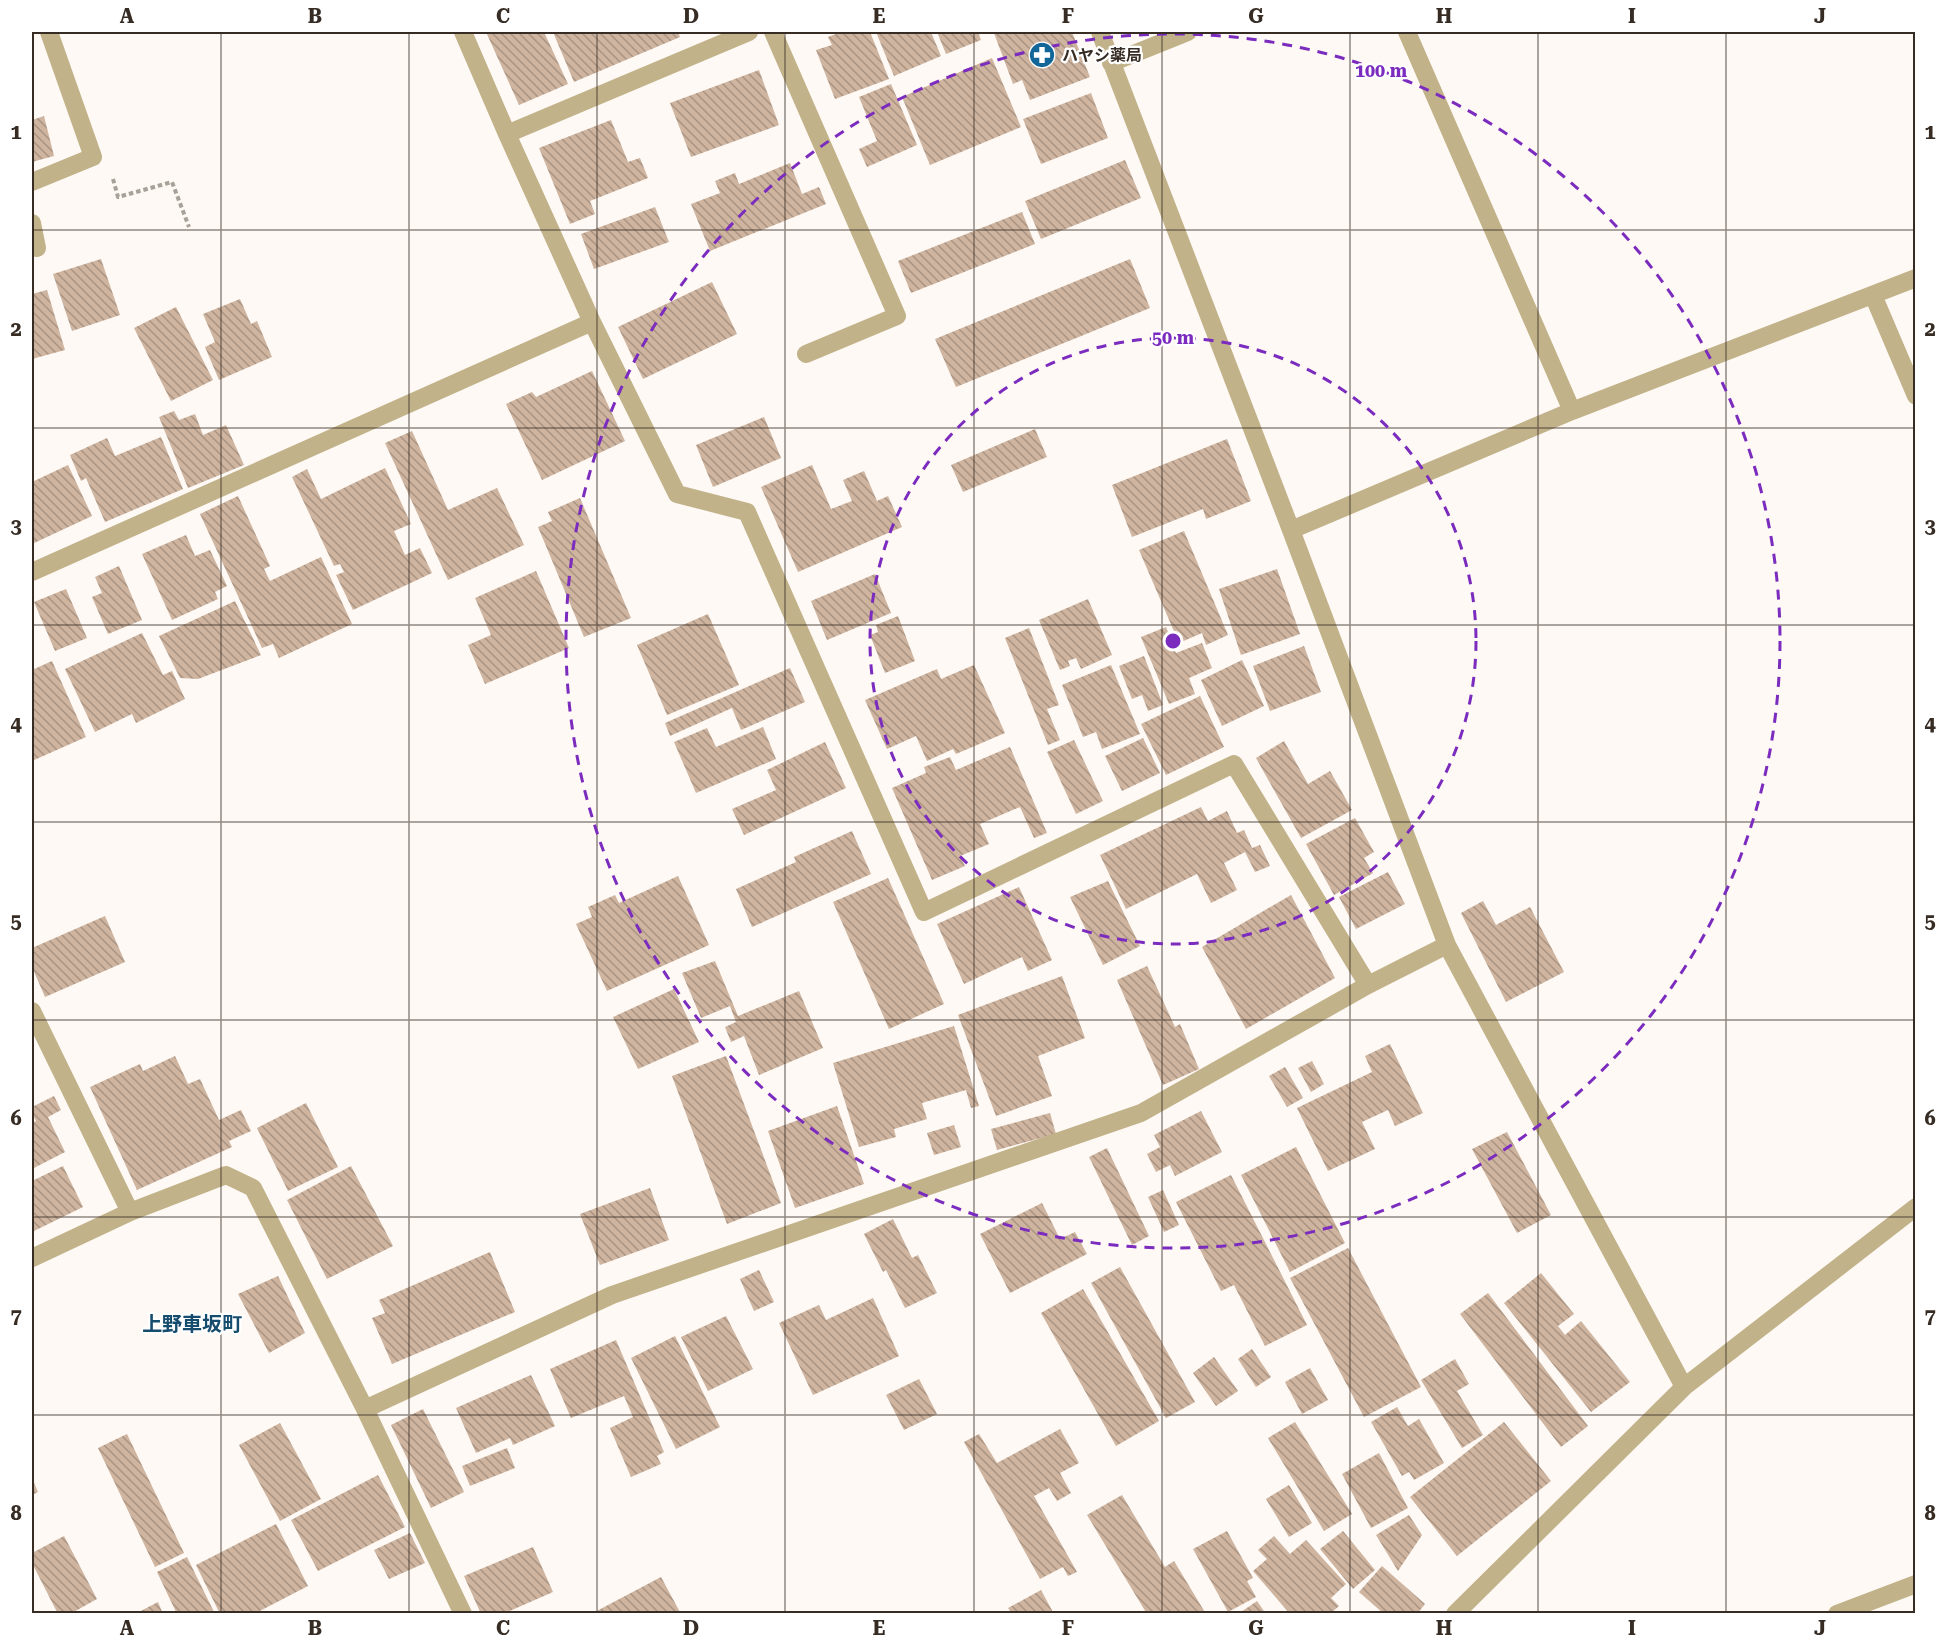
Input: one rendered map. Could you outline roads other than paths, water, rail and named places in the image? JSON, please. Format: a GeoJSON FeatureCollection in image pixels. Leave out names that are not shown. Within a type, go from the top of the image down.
{"type":"FeatureCollection","features":[{"type":"Feature","properties":{"kind":"street"},"geometry":{"type":"LineString","coordinates":[[32,182],[93,157],[49,32]]}},
{"type":"Feature","properties":{"kind":"street"},"geometry":{"type":"LineString","coordinates":[[463,32],[592,322],[677,495],[747,512],[924,912],[1234,764],[1368,985]]}},
{"type":"Feature","properties":{"kind":"street"},"geometry":{"type":"LineString","coordinates":[[507,134],[749,32]]}},
{"type":"Feature","properties":{"kind":"street"},"geometry":{"type":"LineString","coordinates":[[773,32],[897,316],[806,354]]}},
{"type":"Feature","properties":{"kind":"street"},"geometry":{"type":"LineString","coordinates":[[1100,32],[1447,945],[1684,1387]]}},
{"type":"Feature","properties":{"kind":"street"},"geometry":{"type":"LineString","coordinates":[[1111,63],[1188,32]]}},
{"type":"Feature","properties":{"kind":"street"},"geometry":{"type":"LineString","coordinates":[[1407,32],[1572,411]]}},
{"type":"Feature","properties":{"kind":"street"},"geometry":{"type":"LineString","coordinates":[[32,223],[37,248]]}},
{"type":"Feature","properties":{"kind":"street"},"geometry":{"type":"LineString","coordinates":[[1291,530],[1572,411],[1916,278]]}},
{"type":"Feature","properties":{"kind":"street"},"geometry":{"type":"LineString","coordinates":[[1873,295],[1916,396]]}},
{"type":"Feature","properties":{"kind":"street"},"geometry":{"type":"LineString","coordinates":[[32,572],[592,322]]}},
{"type":"Feature","properties":{"kind":"street"},"geometry":{"type":"LineString","coordinates":[[365,1409],[612,1295],[1141,1113],[1368,985],[1447,945]]}},
{"type":"Feature","properties":{"kind":"street"},"geometry":{"type":"LineString","coordinates":[[32,1011],[130,1212]]}},
{"type":"Feature","properties":{"kind":"street"},"geometry":{"type":"LineString","coordinates":[[32,1258],[130,1212],[226,1175],[253,1188],[365,1409],[463,1614]]}},
{"type":"Feature","properties":{"kind":"street"},"geometry":{"type":"LineString","coordinates":[[1455,1614],[1684,1387],[1916,1207]]}},
{"type":"Feature","properties":{"kind":"street"},"geometry":{"type":"LineString","coordinates":[[1837,1614],[1916,1584]]}},
{"type":"Feature","properties":{"kind":"place","name":"ハヤシ薬局"},"geometry":{"type":"Point","coordinates":[1042,55]}},
{"type":"Feature","properties":{"kind":"district","name":"上野車坂町"},"geometry":{"type":"Point","coordinates":[192,1324]}}]}
